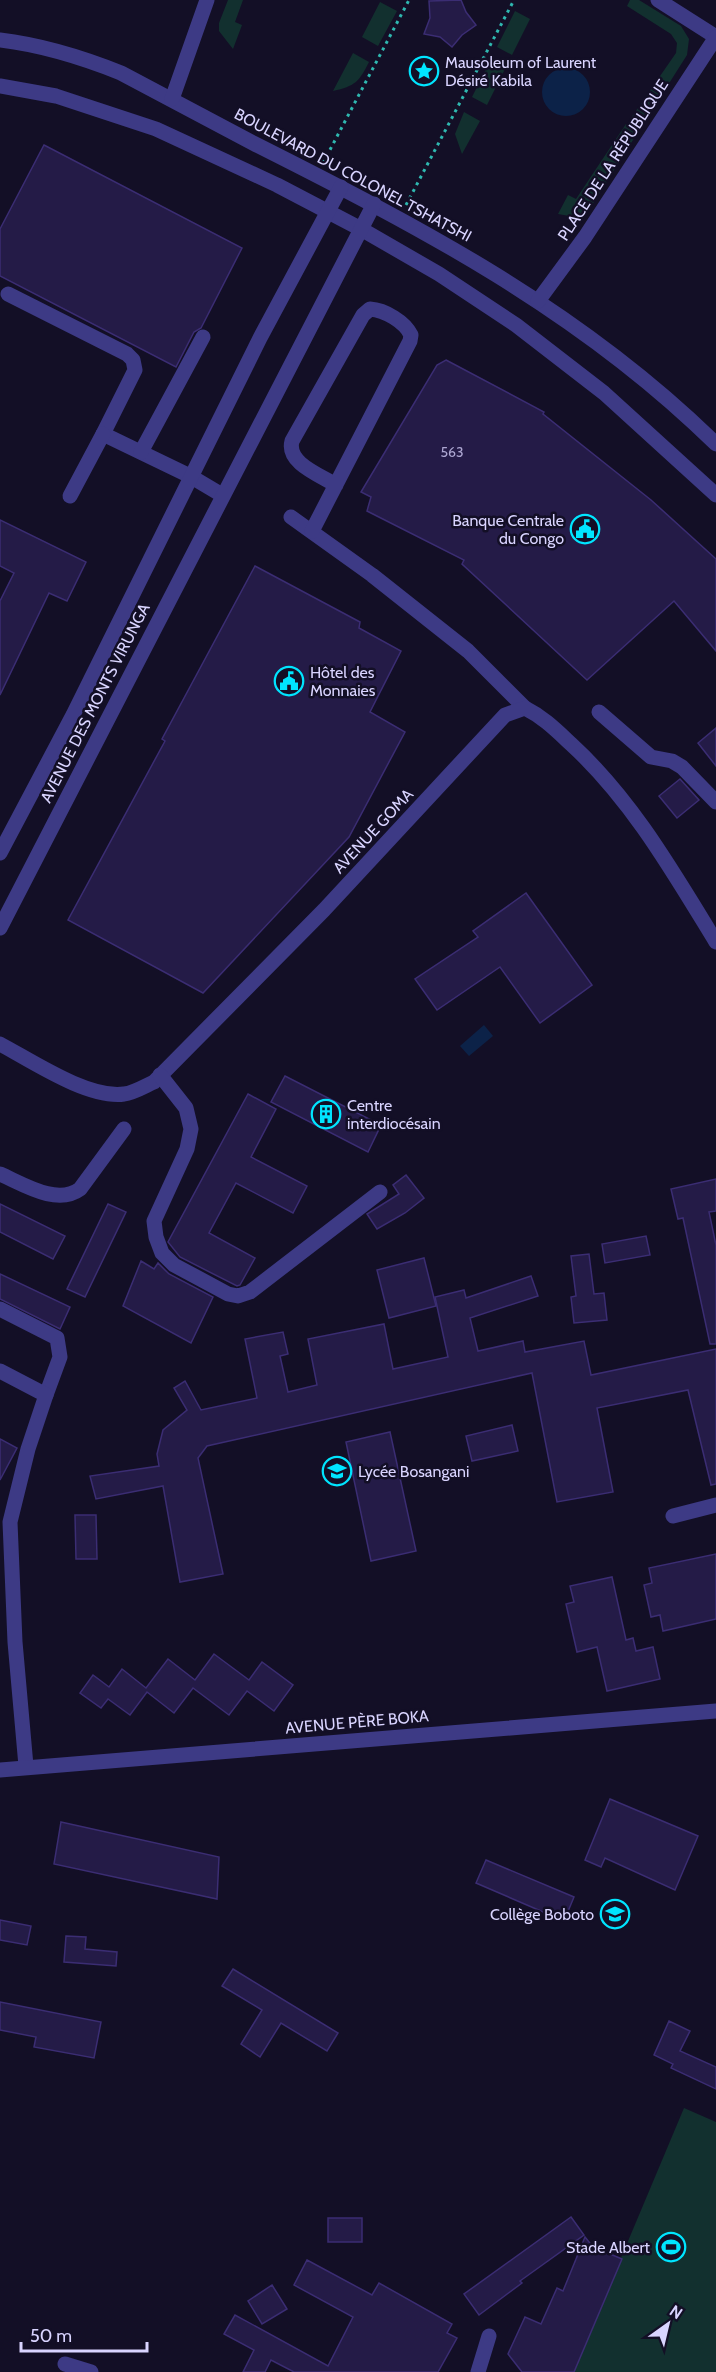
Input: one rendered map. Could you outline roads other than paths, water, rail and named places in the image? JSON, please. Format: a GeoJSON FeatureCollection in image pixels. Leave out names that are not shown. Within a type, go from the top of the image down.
{"type":"FeatureCollection","features":[{"type":"Feature","properties":{"kind":"street"},"geometry":{"type":"LineString","coordinates":[[172,99],[207,0]]}},
{"type":"Feature","properties":{"kind":"street"},"geometry":{"type":"LineString","coordinates":[[658,0],[716,37]]}},
{"type":"Feature","properties":{"kind":"street","name":"PLACE DE LA RÉPUBLIQUE"},"geometry":{"type":"LineString","coordinates":[[538,301],[585,237],[716,37]]}},
{"type":"Feature","properties":{"kind":"street","name":"BOULEVARD DU COLONEL TSHATSHI"},"geometry":{"type":"LineString","coordinates":[[0,40],[29,44],[82,58],[120,73],[400,217],[465,254],[538,301],[634,369],[716,444]]}},
{"type":"Feature","properties":{"kind":"street"},"geometry":{"type":"LineString","coordinates":[[0,86],[56,96],[156,129],[277,185],[440,274],[516,326],[604,393],[716,495]]}},
{"type":"Feature","properties":{"kind":"street","name":"AVENUE DES MONTS VIRUNGA"},"geometry":{"type":"LineString","coordinates":[[0,853],[73,715],[190,476],[341,187]]}},
{"type":"Feature","properties":{"kind":"street","name":"AVENUE DES MONTS VIRUNGA"},"geometry":{"type":"LineString","coordinates":[[0,928],[374,204]]}},
{"type":"Feature","properties":{"kind":"street"},"geometry":{"type":"LineString","coordinates":[[8,294],[127,354],[133,360],[135,370],[70,495]]}},
{"type":"Feature","properties":{"kind":"street"},"geometry":{"type":"LineString","coordinates":[[312,531],[336,485],[411,335],[407,327],[379,309],[370,309],[363,315],[292,441],[290,449],[295,459],[336,485]]}},
{"type":"Feature","properties":{"kind":"street"},"geometry":{"type":"LineString","coordinates":[[141,452],[203,337]]}},
{"type":"Feature","properties":{"kind":"street"},"geometry":{"type":"LineString","coordinates":[[103,434],[190,476],[222,495]]}},
{"type":"Feature","properties":{"kind":"street"},"geometry":{"type":"LineString","coordinates":[[291,517],[372,575],[468,651],[525,708],[540,716],[591,763],[655,842],[716,942]]}},
{"type":"Feature","properties":{"kind":"street","name":"AVENUE GOMA"},"geometry":{"type":"LineString","coordinates":[[0,1044],[86,1089],[106,1094],[125,1094],[154,1082],[324,910],[505,715],[525,708]]}},
{"type":"Feature","properties":{"kind":"street"},"geometry":{"type":"LineString","coordinates":[[598,712],[651,756],[672,761],[682,767],[716,802]]}},
{"type":"Feature","properties":{"kind":"street"},"geometry":{"type":"LineString","coordinates":[[160,1075],[186,1108],[191,1129],[186,1149],[154,1221],[156,1237],[162,1253],[174,1265],[228,1294],[238,1296],[250,1292],[380,1192]]}},
{"type":"Feature","properties":{"kind":"street"},"geometry":{"type":"LineString","coordinates":[[0,1174],[56,1196],[71,1196],[80,1189],[124,1129]]}},
{"type":"Feature","properties":{"kind":"street"},"geometry":{"type":"LineString","coordinates":[[0,1309],[57,1338],[60,1357],[6,1507],[10,1522],[15,1642],[26,1766]]}},
{"type":"Feature","properties":{"kind":"street"},"geometry":{"type":"LineString","coordinates":[[0,1371],[46,1395]]}},
{"type":"Feature","properties":{"kind":"street"},"geometry":{"type":"LineString","coordinates":[[673,1516],[716,1504]]}},
{"type":"Feature","properties":{"kind":"street","name":"AVENUE PÈRE BOKA"},"geometry":{"type":"LineString","coordinates":[[0,1770],[26,1766],[716,1711]]}},
{"type":"Feature","properties":{"kind":"street"},"geometry":{"type":"LineString","coordinates":[[478,2372],[489,2336]]}},
{"type":"Feature","properties":{"kind":"street"},"geometry":{"type":"LineString","coordinates":[[65,2364],[91,2372]]}},
{"type":"Feature","properties":{"kind":"water"},"geometry":{"type":"Polygon","coordinates":[[[561,68],[571,68],[583,75],[590,87],[590,97],[583,109],[571,116],[561,116],[546,105],[542,97],[542,87],[553,72],[561,68]]]}},
{"type":"Feature","properties":{"kind":"water"},"geometry":{"type":"Polygon","coordinates":[[[484,1025],[493,1036],[469,1056],[460,1046],[484,1025]]]}},
{"type":"Feature","properties":{"kind":"place","name":"Mausoleum of Laurent Désiré Kabila"},"geometry":{"type":"Point","coordinates":[424,71]}},
{"type":"Feature","properties":{"kind":"place","name":"Banque Centrale du Congo"},"geometry":{"type":"Point","coordinates":[585,529]}},
{"type":"Feature","properties":{"kind":"place","name":"Hôtel des Monnaies"},"geometry":{"type":"Point","coordinates":[289,681]}},
{"type":"Feature","properties":{"kind":"place","name":"Centre interdiocésain"},"geometry":{"type":"Point","coordinates":[326,1114]}},
{"type":"Feature","properties":{"kind":"place","name":"Lycée Bosangani"},"geometry":{"type":"Point","coordinates":[337,1471]}},
{"type":"Feature","properties":{"kind":"place","name":"Collège Boboto"},"geometry":{"type":"Point","coordinates":[615,1914]}},
{"type":"Feature","properties":{"kind":"place","name":"Stade Albert"},"geometry":{"type":"Point","coordinates":[671,2247]}}]}
